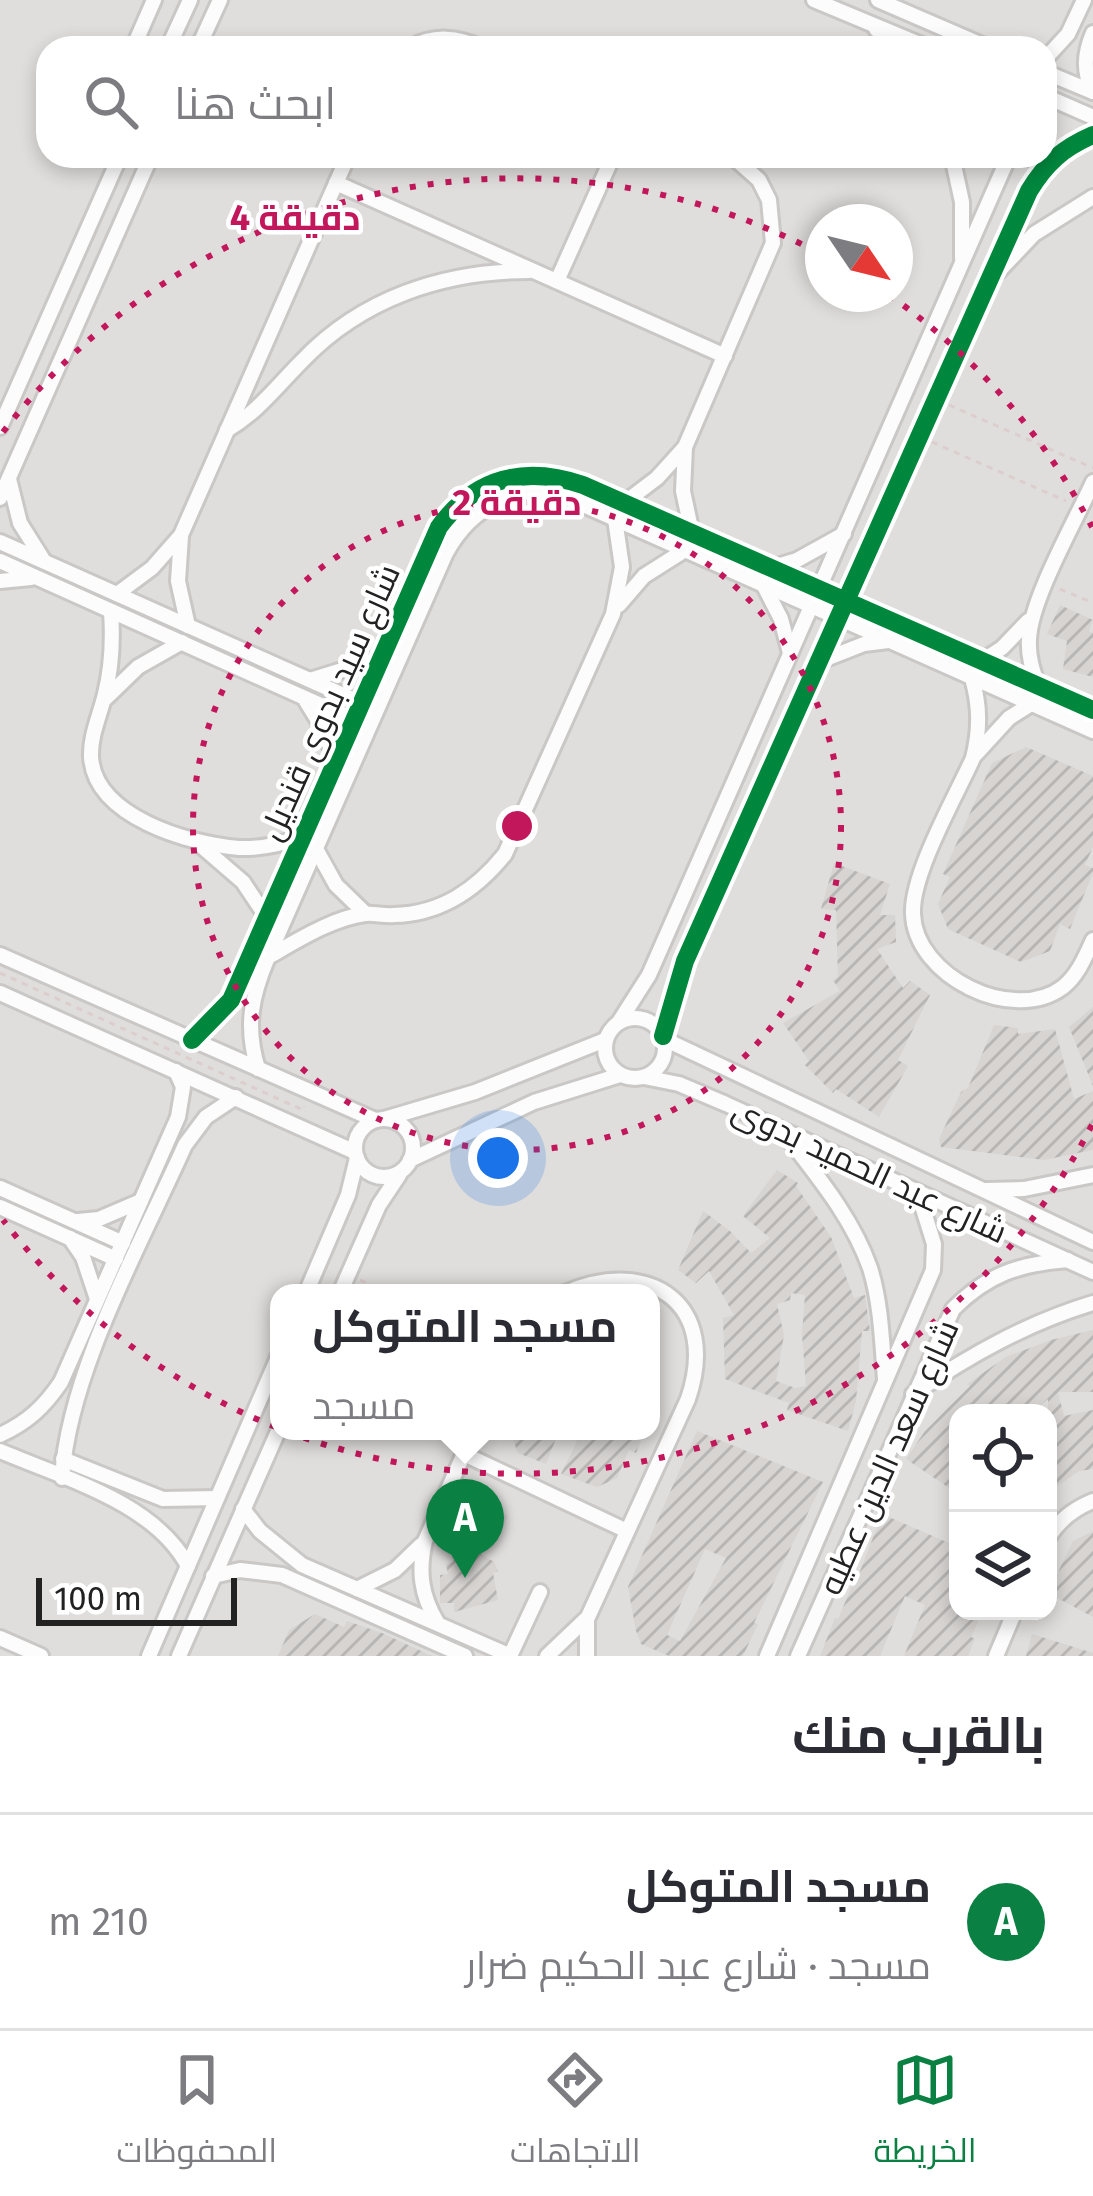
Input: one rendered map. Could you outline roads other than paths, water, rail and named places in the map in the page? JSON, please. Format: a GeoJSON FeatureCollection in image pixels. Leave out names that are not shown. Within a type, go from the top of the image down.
{"type":"FeatureCollection","features":[{"type":"Feature","properties":{"kind":"street"},"geometry":{"type":"LineString","coordinates":[[138,36],[154,0]]}},
{"type":"Feature","properties":{"kind":"street"},"geometry":{"type":"LineString","coordinates":[[174,36],[190,0]]}},
{"type":"Feature","properties":{"kind":"street"},"geometry":{"type":"LineString","coordinates":[[204,36],[220,0]]}},
{"type":"Feature","properties":{"kind":"street"},"geometry":{"type":"LineString","coordinates":[[814,0],[898,36]]}},
{"type":"Feature","properties":{"kind":"street"},"geometry":{"type":"LineString","coordinates":[[878,0],[961,36]]}},
{"type":"Feature","properties":{"kind":"street"},"geometry":{"type":"LineString","coordinates":[[1057,45],[1084,0]]}},
{"type":"Feature","properties":{"kind":"street"},"geometry":{"type":"LineString","coordinates":[[873,26],[883,36]]}},
{"type":"Feature","properties":{"kind":"street"},"geometry":{"type":"LineString","coordinates":[[1093,33],[1086,59],[1086,78],[1093,92]]}},
{"type":"Feature","properties":{"kind":"street"},"geometry":{"type":"LineString","coordinates":[[1057,77],[1093,92]]}},
{"type":"Feature","properties":{"kind":"street"},"geometry":{"type":"LineString","coordinates":[[1057,101],[1093,117]]}},
{"type":"Feature","properties":{"kind":"street"},"geometry":{"type":"LineString","coordinates":[[1057,154],[1093,135]]}},
{"type":"Feature","properties":{"kind":"street"},"geometry":{"type":"LineString","coordinates":[[32,427],[3,421],[115,168]]}},
{"type":"Feature","properties":{"kind":"street"},"geometry":{"type":"LineString","coordinates":[[0,498],[146,168]]}},
{"type":"Feature","properties":{"kind":"street"},"geometry":{"type":"LineString","coordinates":[[117,594],[152,568],[181,535],[343,168]]}},
{"type":"Feature","properties":{"kind":"street"},"geometry":{"type":"LineString","coordinates":[[557,281],[608,168]]}},
{"type":"Feature","properties":{"kind":"street"},"geometry":{"type":"LineString","coordinates":[[624,503],[657,478],[685,447],[766,264],[774,221],[759,180],[746,168]]}},
{"type":"Feature","properties":{"kind":"street"},"geometry":{"type":"LineString","coordinates":[[955,168],[962,202],[962,269]]}},
{"type":"Feature","properties":{"kind":"street"},"geometry":{"type":"LineString","coordinates":[[310,1284],[347,1195],[360,1133],[379,1120],[475,1092],[605,1040],[649,975],[1005,168]]}},
{"type":"Feature","properties":{"kind":"street"},"geometry":{"type":"LineString","coordinates":[[0,992],[356,1155],[377,1176],[534,1102],[620,1075],[644,1077],[663,1058],[663,1038],[685,962],[1043,168]]}},
{"type":"Feature","properties":{"kind":"street"},"geometry":{"type":"LineString","coordinates":[[336,183],[725,356]]}},
{"type":"Feature","properties":{"kind":"street"},"geometry":{"type":"LineString","coordinates":[[987,285],[1034,234],[1093,197]]}},
{"type":"Feature","properties":{"kind":"street"},"geometry":{"type":"LineString","coordinates":[[227,430],[263,405],[329,336],[392,297],[461,275],[534,271]]}},
{"type":"Feature","properties":{"kind":"street"},"geometry":{"type":"LineString","coordinates":[[685,447],[683,491],[692,533]]}},
{"type":"Feature","properties":{"kind":"street","name":"شارع سيد بدوى قنديل"},"geometry":{"type":"LineString","coordinates":[[192,1040],[231,1000],[439,527],[465,497],[500,479],[540,474],[560,477],[1093,710]]}},
{"type":"Feature","properties":{"kind":"street"},"geometry":{"type":"LineString","coordinates":[[9,478],[20,523],[45,562]]}},
{"type":"Feature","properties":{"kind":"street"},"geometry":{"type":"LineString","coordinates":[[1038,686],[1028,637],[1048,584],[1087,510],[1093,482]]}},
{"type":"Feature","properties":{"kind":"street","name":"شارع سيد بدوى قنديل"},"geometry":{"type":"LineString","coordinates":[[258,1069],[250,1006],[268,957],[456,534],[488,506],[528,493],[550,494],[1093,731]]}},
{"type":"Feature","properties":{"kind":"street"},"geometry":{"type":"LineString","coordinates":[[268,957],[316,932],[366,914],[430,910],[467,892],[488,875],[518,830],[613,614],[622,567],[616,519]]}},
{"type":"Feature","properties":{"kind":"street"},"geometry":{"type":"LineString","coordinates":[[181,535],[178,581],[188,626]]}},
{"type":"Feature","properties":{"kind":"street"},"geometry":{"type":"LineString","coordinates":[[771,568],[844,535]]}},
{"type":"Feature","properties":{"kind":"street"},"geometry":{"type":"LineString","coordinates":[[0,542],[361,703]]}},
{"type":"Feature","properties":{"kind":"street"},"geometry":{"type":"LineString","coordinates":[[613,614],[644,576],[685,550]]}},
{"type":"Feature","properties":{"kind":"street"},"geometry":{"type":"LineString","coordinates":[[0,561],[354,719]]}},
{"type":"Feature","properties":{"kind":"street"},"geometry":{"type":"LineString","coordinates":[[0,581],[38,578]]}},
{"type":"Feature","properties":{"kind":"street"},"geometry":{"type":"LineString","coordinates":[[764,586],[781,619],[791,654]]}},
{"type":"Feature","properties":{"kind":"street"},"geometry":{"type":"LineString","coordinates":[[111,611],[112,657],[91,760],[106,796],[122,810],[195,841],[260,848],[302,837]]}},
{"type":"Feature","properties":{"kind":"street"},"geometry":{"type":"LineString","coordinates":[[982,661],[1002,648],[1035,612]]}},
{"type":"Feature","properties":{"kind":"street"},"geometry":{"type":"LineString","coordinates":[[818,662],[852,648],[888,641]]}},
{"type":"Feature","properties":{"kind":"street"},"geometry":{"type":"LineString","coordinates":[[103,702],[138,667],[182,642]]}},
{"type":"Feature","properties":{"kind":"street"},"geometry":{"type":"LineString","coordinates":[[310,680],[347,672],[381,656],[398,662]]}},
{"type":"Feature","properties":{"kind":"street"},"geometry":{"type":"LineString","coordinates":[[972,679],[980,718],[973,758]]}},
{"type":"Feature","properties":{"kind":"street"},"geometry":{"type":"LineString","coordinates":[[303,697],[336,761]]}},
{"type":"Feature","properties":{"kind":"street"},"geometry":{"type":"LineString","coordinates":[[1031,704],[989,736],[973,758],[914,895],[916,935],[925,953],[955,980],[1007,1000],[1026,1001],[1062,988],[1093,940]]}},
{"type":"Feature","properties":{"kind":"street"},"geometry":{"type":"LineString","coordinates":[[195,841],[243,882],[267,918]]}},
{"type":"Feature","properties":{"kind":"street"},"geometry":{"type":"LineString","coordinates":[[316,849],[337,885],[366,914]]}},
{"type":"Feature","properties":{"kind":"street"},"geometry":{"type":"LineString","coordinates":[[0,955],[258,1069],[379,1120],[402,1125],[413,1141],[407,1165],[379,1205],[344,1284]]}},
{"type":"Feature","properties":{"kind":"street"},"geometry":{"type":"LineString","coordinates":[[231,1000],[250,1006]]}},
{"type":"Feature","properties":{"kind":"street"},"geometry":{"type":"LineString","coordinates":[[619,1022],[644,1019],[663,1038]]}},
{"type":"Feature","properties":{"kind":"street","name":"شارع عبد الحميد بدوى"},"geometry":{"type":"LineString","coordinates":[[663,1038],[1093,1242]]}},
{"type":"Feature","properties":{"kind":"street"},"geometry":{"type":"LineString","coordinates":[[605,1040],[606,1060],[620,1075]]}},
{"type":"Feature","properties":{"kind":"street"},"geometry":{"type":"LineString","coordinates":[[0,1435],[45,1406],[61,1382],[183,1103],[176,1071]]}},
{"type":"Feature","properties":{"kind":"street","name":"شارع عبد الحميد بدوى"},"geometry":{"type":"LineString","coordinates":[[644,1077],[679,1084],[1093,1272]]}},
{"type":"Feature","properties":{"kind":"street"},"geometry":{"type":"LineString","coordinates":[[62,1478],[70,1420],[83,1376],[185,1145],[206,1117],[236,1097]]}},
{"type":"Feature","properties":{"kind":"street"},"geometry":{"type":"LineString","coordinates":[[782,1130],[834,1198],[870,1269],[879,1307],[886,1385]]}},
{"type":"Feature","properties":{"kind":"street"},"geometry":{"type":"LineString","coordinates":[[980,1190],[1024,1189],[1093,1174]]}},
{"type":"Feature","properties":{"kind":"street"},"geometry":{"type":"LineString","coordinates":[[0,1188],[123,1243]]}},
{"type":"Feature","properties":{"kind":"street","name":"شارع سعد الدين عطيه"},"geometry":{"type":"LineString","coordinates":[[767,1656],[933,1270],[934,1244],[918,1193]]}},
{"type":"Feature","properties":{"kind":"street"},"geometry":{"type":"LineString","coordinates":[[76,1221],[99,1219],[141,1202]]}},
{"type":"Feature","properties":{"kind":"street"},"geometry":{"type":"LineString","coordinates":[[0,1207],[116,1259]]}},
{"type":"Feature","properties":{"kind":"street"},"geometry":{"type":"LineString","coordinates":[[70,1238],[83,1257],[98,1301]]}},
{"type":"Feature","properties":{"kind":"street","name":"شارع سعد الدين عطيه"},"geometry":{"type":"LineString","coordinates":[[798,1656],[953,1309],[974,1287],[1000,1272],[1029,1263],[1068,1260]]}},
{"type":"Feature","properties":{"kind":"street"},"geometry":{"type":"LineString","coordinates":[[594,1284],[610,1279],[648,1284]]}},
{"type":"Feature","properties":{"kind":"street"},"geometry":{"type":"LineString","coordinates":[[547,1656],[588,1617],[696,1376],[692,1327],[682,1305],[660,1289]]}},
{"type":"Feature","properties":{"kind":"street"},"geometry":{"type":"LineString","coordinates":[[913,1394],[1016,1331],[1093,1303]]}},
{"type":"Feature","properties":{"kind":"street"},"geometry":{"type":"LineString","coordinates":[[912,1324],[938,1336]]}},
{"type":"Feature","properties":{"kind":"street"},"geometry":{"type":"LineString","coordinates":[[148,1656],[270,1376]]}},
{"type":"Feature","properties":{"kind":"street"},"geometry":{"type":"LineString","coordinates":[[45,1406],[54,1420],[70,1420]]}},
{"type":"Feature","properties":{"kind":"street"},"geometry":{"type":"LineString","coordinates":[[179,1656],[274,1440]]}},
{"type":"Feature","properties":{"kind":"street"},"geometry":{"type":"LineString","coordinates":[[438,1624],[423,1593],[425,1541],[470,1440]]}},
{"type":"Feature","properties":{"kind":"street"},"geometry":{"type":"LineString","coordinates":[[0,1451],[154,1522],[188,1565]]}},
{"type":"Feature","properties":{"kind":"street"},"geometry":{"type":"LineString","coordinates":[[464,1454],[627,1532]]}},
{"type":"Feature","properties":{"kind":"street"},"geometry":{"type":"LineString","coordinates":[[63,1459],[164,1499],[218,1498]]}},
{"type":"Feature","properties":{"kind":"street"},"geometry":{"type":"LineString","coordinates":[[1057,1524],[1093,1502]]}},
{"type":"Feature","properties":{"kind":"street"},"geometry":{"type":"LineString","coordinates":[[243,1509],[280,1550],[302,1565],[510,1656],[540,1592]]}},
{"type":"Feature","properties":{"kind":"street"},"geometry":{"type":"LineString","coordinates":[[358,1589],[395,1570],[425,1541]]}},
{"type":"Feature","properties":{"kind":"street"},"geometry":{"type":"LineString","coordinates":[[268,1571],[270,1558],[280,1550]]}},
{"type":"Feature","properties":{"kind":"street"},"geometry":{"type":"LineString","coordinates":[[214,1576],[268,1571],[466,1656]]}},
{"type":"Feature","properties":{"kind":"street"},"geometry":{"type":"LineString","coordinates":[[587,1656],[588,1617]]}},
{"type":"Feature","properties":{"kind":"street"},"geometry":{"type":"LineString","coordinates":[[996,1656],[1012,1620]]}},
{"type":"Feature","properties":{"kind":"street"},"geometry":{"type":"LineString","coordinates":[[0,1638],[41,1656]]}},
{"type":"Feature","properties":{"kind":"place","name":"مسجد المتوكل"},"geometry":{"type":"Point","coordinates":[465,1578]}}]}
